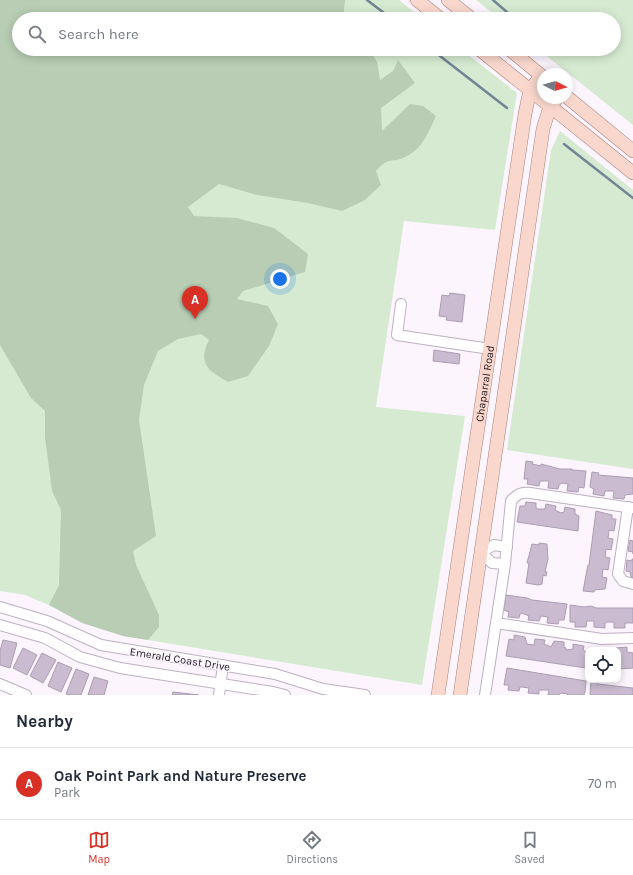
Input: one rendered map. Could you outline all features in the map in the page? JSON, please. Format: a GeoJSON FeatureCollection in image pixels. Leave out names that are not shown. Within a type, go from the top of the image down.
{"type":"FeatureCollection","features":[{"type":"Feature","properties":{"kind":"main road"},"geometry":{"type":"LineString","coordinates":[[416,0],[432,12]]}},
{"type":"Feature","properties":{"kind":"main road"},"geometry":{"type":"LineString","coordinates":[[448,0],[463,12]]}},
{"type":"Feature","properties":{"kind":"main road"},"geometry":{"type":"LineString","coordinates":[[488,56],[530,90],[537,94]]}},
{"type":"Feature","properties":{"kind":"main road"},"geometry":{"type":"LineString","coordinates":[[518,56],[537,72]]}},
{"type":"Feature","properties":{"kind":"main road","name":"Chaparral Road"},"geometry":{"type":"LineString","coordinates":[[438,695],[530,90],[537,82]]}},
{"type":"Feature","properties":{"kind":"main road"},"geometry":{"type":"LineString","coordinates":[[573,102],[633,151]]}},
{"type":"Feature","properties":{"kind":"main road","name":"Chaparral Road"},"geometry":{"type":"LineString","coordinates":[[460,695],[543,129],[553,104]]}},
{"type":"Feature","properties":{"kind":"main road"},"geometry":{"type":"LineString","coordinates":[[556,104],[633,173]]}},
{"type":"Feature","properties":{"kind":"main road"},"geometry":{"type":"LineString","coordinates":[[490,349],[510,352]]}},
{"type":"Feature","properties":{"kind":"main road"},"geometry":{"type":"LineString","coordinates":[[460,550],[481,552]]}},
{"type":"Feature","properties":{"kind":"street"},"geometry":{"type":"LineString","coordinates":[[401,304],[397,335],[490,349]]}},
{"type":"Feature","properties":{"kind":"street"},"geometry":{"type":"LineString","coordinates":[[488,695],[485,695],[505,564],[511,501],[516,495],[523,492],[630,508],[618,574],[624,582],[633,584]]}},
{"type":"Feature","properties":{"kind":"street"},"geometry":{"type":"LineString","coordinates":[[505,564],[492,562],[481,552],[494,545],[507,547]]}},
{"type":"Feature","properties":{"kind":"street","name":"Emerald Coast Drive"},"geometry":{"type":"LineString","coordinates":[[0,607],[47,621],[101,645],[275,674],[323,689],[365,695]]}},
{"type":"Feature","properties":{"kind":"street"},"geometry":{"type":"LineString","coordinates":[[496,623],[602,639],[633,638]]}},
{"type":"Feature","properties":{"kind":"street","name":"Emerald Coast Drive"},"geometry":{"type":"LineString","coordinates":[[0,625],[45,638],[80,657],[95,662],[120,668],[285,695]]}},
{"type":"Feature","properties":{"kind":"street"},"geometry":{"type":"LineString","coordinates":[[219,695],[223,665]]}},
{"type":"Feature","properties":{"kind":"street"},"geometry":{"type":"LineString","coordinates":[[0,684],[26,695]]}},
{"type":"Feature","properties":{"kind":"green space"},"geometry":{"type":"Polygon","coordinates":[[[0,0],[399,0],[414,12],[12,12],[12,56],[470,56],[517,93],[495,230],[404,221],[376,407],[465,416],[422,685],[123,636],[25,595],[0,591],[0,0]]]}},
{"type":"Feature","properties":{"kind":"green space"},"geometry":{"type":"Polygon","coordinates":[[[0,0],[345,0],[344,12],[12,12],[12,56],[373,56],[377,62],[380,80],[393,71],[398,60],[415,83],[381,108],[382,131],[410,104],[423,106],[436,116],[424,140],[416,150],[405,157],[384,163],[376,171],[381,185],[365,200],[342,211],[308,203],[257,195],[219,184],[188,207],[194,216],[237,218],[274,228],[308,254],[305,272],[243,291],[237,299],[268,306],[278,324],[269,346],[248,376],[228,382],[210,370],[205,361],[204,355],[209,340],[201,334],[178,339],[158,351],[144,385],[139,420],[156,536],[133,551],[136,565],[159,615],[159,627],[148,640],[123,636],[82,623],[49,605],[59,585],[61,510],[52,491],[45,437],[45,411],[31,398],[0,345],[0,0]]]}},
{"type":"Feature","properties":{"kind":"green space"},"geometry":{"type":"Polygon","coordinates":[[[476,0],[633,0],[633,125],[573,77],[573,68],[562,68],[547,56],[621,56],[621,12],[491,12],[476,0]]]}},
{"type":"Feature","properties":{"kind":"green space"},"geometry":{"type":"Polygon","coordinates":[[[560,131],[633,190],[633,469],[507,450],[551,150],[560,131]]]}},
{"type":"Feature","properties":{"kind":"building"},"geometry":{"type":"Polygon","coordinates":[[[450,293],[465,295],[462,322],[446,320],[447,317],[439,316],[442,295],[449,296],[450,293]]]}},
{"type":"Feature","properties":{"kind":"building"},"geometry":{"type":"Polygon","coordinates":[[[434,350],[460,354],[459,364],[433,361],[434,350]]]}},
{"type":"Feature","properties":{"kind":"building"},"geometry":{"type":"Polygon","coordinates":[[[526,461],[533,462],[532,464],[541,466],[541,464],[560,469],[586,471],[584,488],[579,487],[578,492],[567,491],[568,484],[562,483],[559,485],[558,489],[548,488],[549,481],[540,481],[539,486],[527,484],[528,479],[524,479],[526,461]]]}},
{"type":"Feature","properties":{"kind":"building"},"geometry":{"type":"Polygon","coordinates":[[[592,472],[599,473],[598,475],[633,478],[633,494],[625,495],[624,499],[613,498],[614,491],[605,491],[604,496],[593,494],[594,489],[590,487],[592,472]]]}},
{"type":"Feature","properties":{"kind":"building"},"geometry":{"type":"Polygon","coordinates":[[[526,502],[536,503],[536,508],[538,509],[545,509],[546,504],[556,506],[555,510],[561,513],[564,512],[565,507],[575,509],[575,514],[579,516],[578,531],[517,522],[520,506],[525,506],[526,502]]]}},
{"type":"Feature","properties":{"kind":"building"},"geometry":{"type":"Polygon","coordinates":[[[596,511],[612,515],[612,519],[616,519],[614,531],[609,530],[608,538],[613,539],[611,550],[606,549],[605,557],[610,558],[608,570],[603,569],[602,577],[607,578],[605,589],[594,590],[594,592],[583,591],[589,565],[596,511]]]}},
{"type":"Feature","properties":{"kind":"building"},"geometry":{"type":"Polygon","coordinates":[[[630,540],[633,541],[633,552],[628,551],[630,540]]]}},
{"type":"Feature","properties":{"kind":"building"},"geometry":{"type":"Polygon","coordinates":[[[539,543],[547,544],[548,559],[545,572],[547,572],[546,576],[543,575],[542,584],[538,585],[526,583],[529,563],[527,563],[532,544],[539,545],[539,543]]]}},
{"type":"Feature","properties":{"kind":"building"},"geometry":{"type":"Polygon","coordinates":[[[632,559],[633,578],[631,577],[630,572],[626,571],[627,560],[632,561],[632,559]]]}},
{"type":"Feature","properties":{"kind":"building"},"geometry":{"type":"Polygon","coordinates":[[[506,595],[567,604],[564,620],[559,620],[558,624],[547,623],[548,617],[541,616],[539,621],[528,620],[529,616],[522,613],[520,614],[519,618],[508,617],[509,612],[504,610],[506,595]]]}},
{"type":"Feature","properties":{"kind":"building"},"geometry":{"type":"Polygon","coordinates":[[[570,605],[584,607],[591,606],[596,608],[633,608],[633,623],[625,623],[625,628],[614,628],[614,622],[607,622],[605,623],[605,628],[594,627],[594,621],[587,621],[586,627],[575,627],[575,622],[570,622],[570,605]]]}},
{"type":"Feature","properties":{"kind":"building"},"geometry":{"type":"Polygon","coordinates":[[[514,635],[525,637],[527,644],[534,645],[535,639],[545,640],[544,644],[551,647],[554,641],[564,642],[564,647],[566,650],[573,649],[573,644],[584,646],[585,668],[506,656],[509,639],[514,640],[514,635]]]}},
{"type":"Feature","properties":{"kind":"building"},"geometry":{"type":"Polygon","coordinates":[[[3,640],[17,643],[10,668],[0,665],[0,651],[3,640]]]}},
{"type":"Feature","properties":{"kind":"building"},"geometry":{"type":"Polygon","coordinates":[[[627,647],[627,652],[633,653],[633,668],[621,669],[621,648],[627,647]]]}},
{"type":"Feature","properties":{"kind":"building"},"geometry":{"type":"Polygon","coordinates":[[[23,648],[37,655],[27,675],[13,668],[23,648]]]}},
{"type":"Feature","properties":{"kind":"building"},"geometry":{"type":"Polygon","coordinates":[[[42,653],[56,660],[43,683],[30,676],[42,653]]]}},
{"type":"Feature","properties":{"kind":"building"},"geometry":{"type":"Polygon","coordinates":[[[58,662],[72,668],[61,692],[48,686],[58,662]]]}},
{"type":"Feature","properties":{"kind":"building"},"geometry":{"type":"Polygon","coordinates":[[[507,668],[585,681],[586,683],[584,695],[567,695],[568,694],[561,693],[559,695],[548,695],[549,690],[539,690],[539,694],[528,693],[529,688],[520,687],[519,691],[508,690],[509,685],[504,685],[507,668]]]}},
{"type":"Feature","properties":{"kind":"building"},"geometry":{"type":"Polygon","coordinates":[[[76,669],[89,674],[81,695],[66,694],[76,669]]]}},
{"type":"Feature","properties":{"kind":"building"},"geometry":{"type":"Polygon","coordinates":[[[94,677],[108,681],[104,695],[88,695],[94,677]]]}},
{"type":"Feature","properties":{"kind":"building"},"geometry":{"type":"Polygon","coordinates":[[[591,683],[633,688],[633,695],[590,694],[591,683]]]}},
{"type":"Feature","properties":{"kind":"building"},"geometry":{"type":"Polygon","coordinates":[[[173,692],[199,695],[172,695],[173,692]]]}},
{"type":"Feature","properties":{"kind":"waterway"},"geometry":{"type":"LineString","coordinates":[[367,0],[383,12]]}},
{"type":"Feature","properties":{"kind":"waterway"},"geometry":{"type":"LineString","coordinates":[[493,0],[507,12]]}},
{"type":"Feature","properties":{"kind":"waterway"},"geometry":{"type":"LineString","coordinates":[[440,56],[507,108]]}},
{"type":"Feature","properties":{"kind":"waterway"},"geometry":{"type":"LineString","coordinates":[[564,144],[633,198]]}},
{"type":"Feature","properties":{"kind":"place","name":"Oak Point Park and Nature Preserve"},"geometry":{"type":"Point","coordinates":[195,319]}}]}
